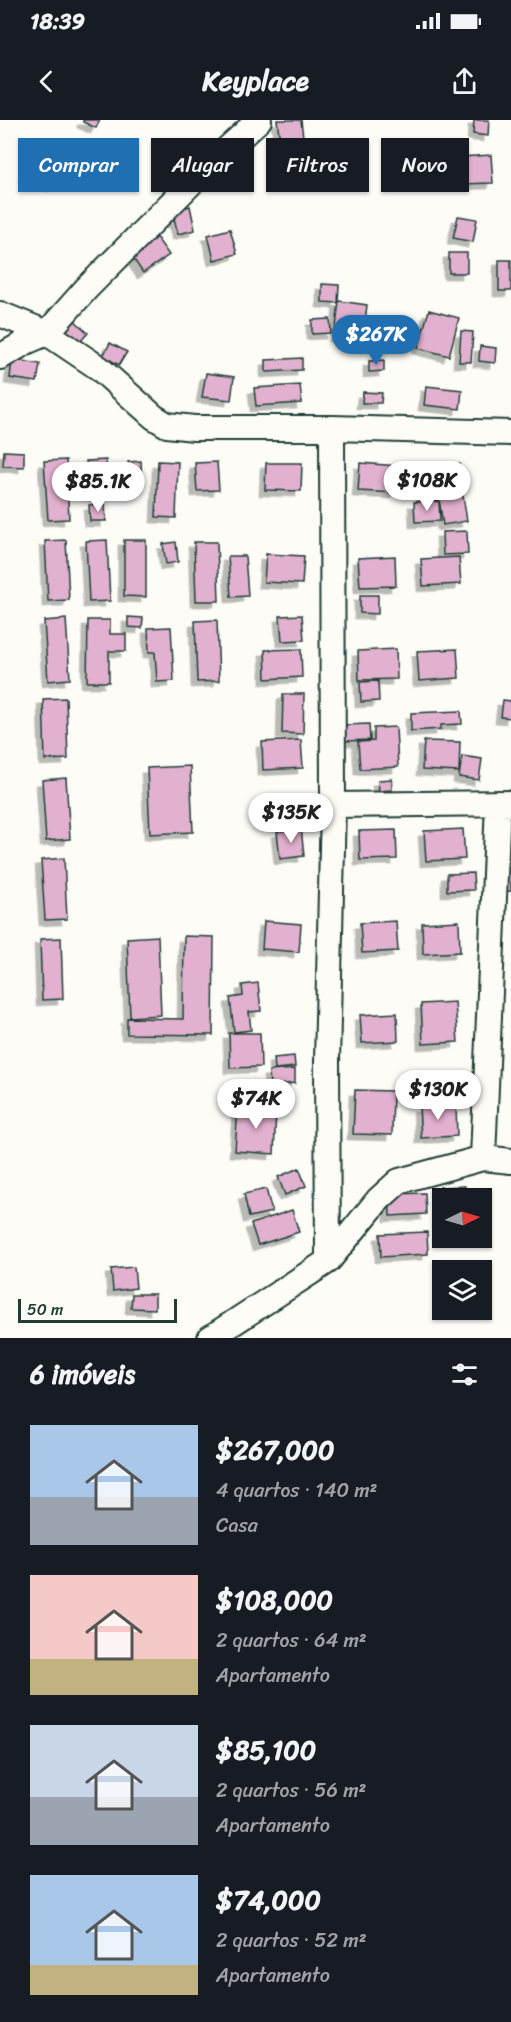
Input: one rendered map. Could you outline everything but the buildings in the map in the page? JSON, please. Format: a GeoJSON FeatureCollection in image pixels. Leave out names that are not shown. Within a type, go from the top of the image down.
{"type":"FeatureCollection","features":[{"type":"Feature","properties":{"kind":"street"},"geometry":{"type":"LineString","coordinates":[[0,357],[47,333],[94,280],[204,170],[259,120]]}},
{"type":"Feature","properties":{"kind":"street"},"geometry":{"type":"LineString","coordinates":[[0,314],[47,333],[99,368],[154,417],[167,425],[194,428],[332,428],[511,434]]}},
{"type":"Feature","properties":{"kind":"street"},"geometry":{"type":"LineString","coordinates":[[328,1261],[327,1062],[333,805],[332,428]]}},
{"type":"Feature","properties":{"kind":"street"},"geometry":{"type":"LineString","coordinates":[[333,805],[505,803],[483,1158]]}},
{"type":"Feature","properties":{"kind":"street"},"geometry":{"type":"LineString","coordinates":[[210,1338],[328,1261],[378,1200],[399,1181],[483,1158],[511,1161]]}}]}
